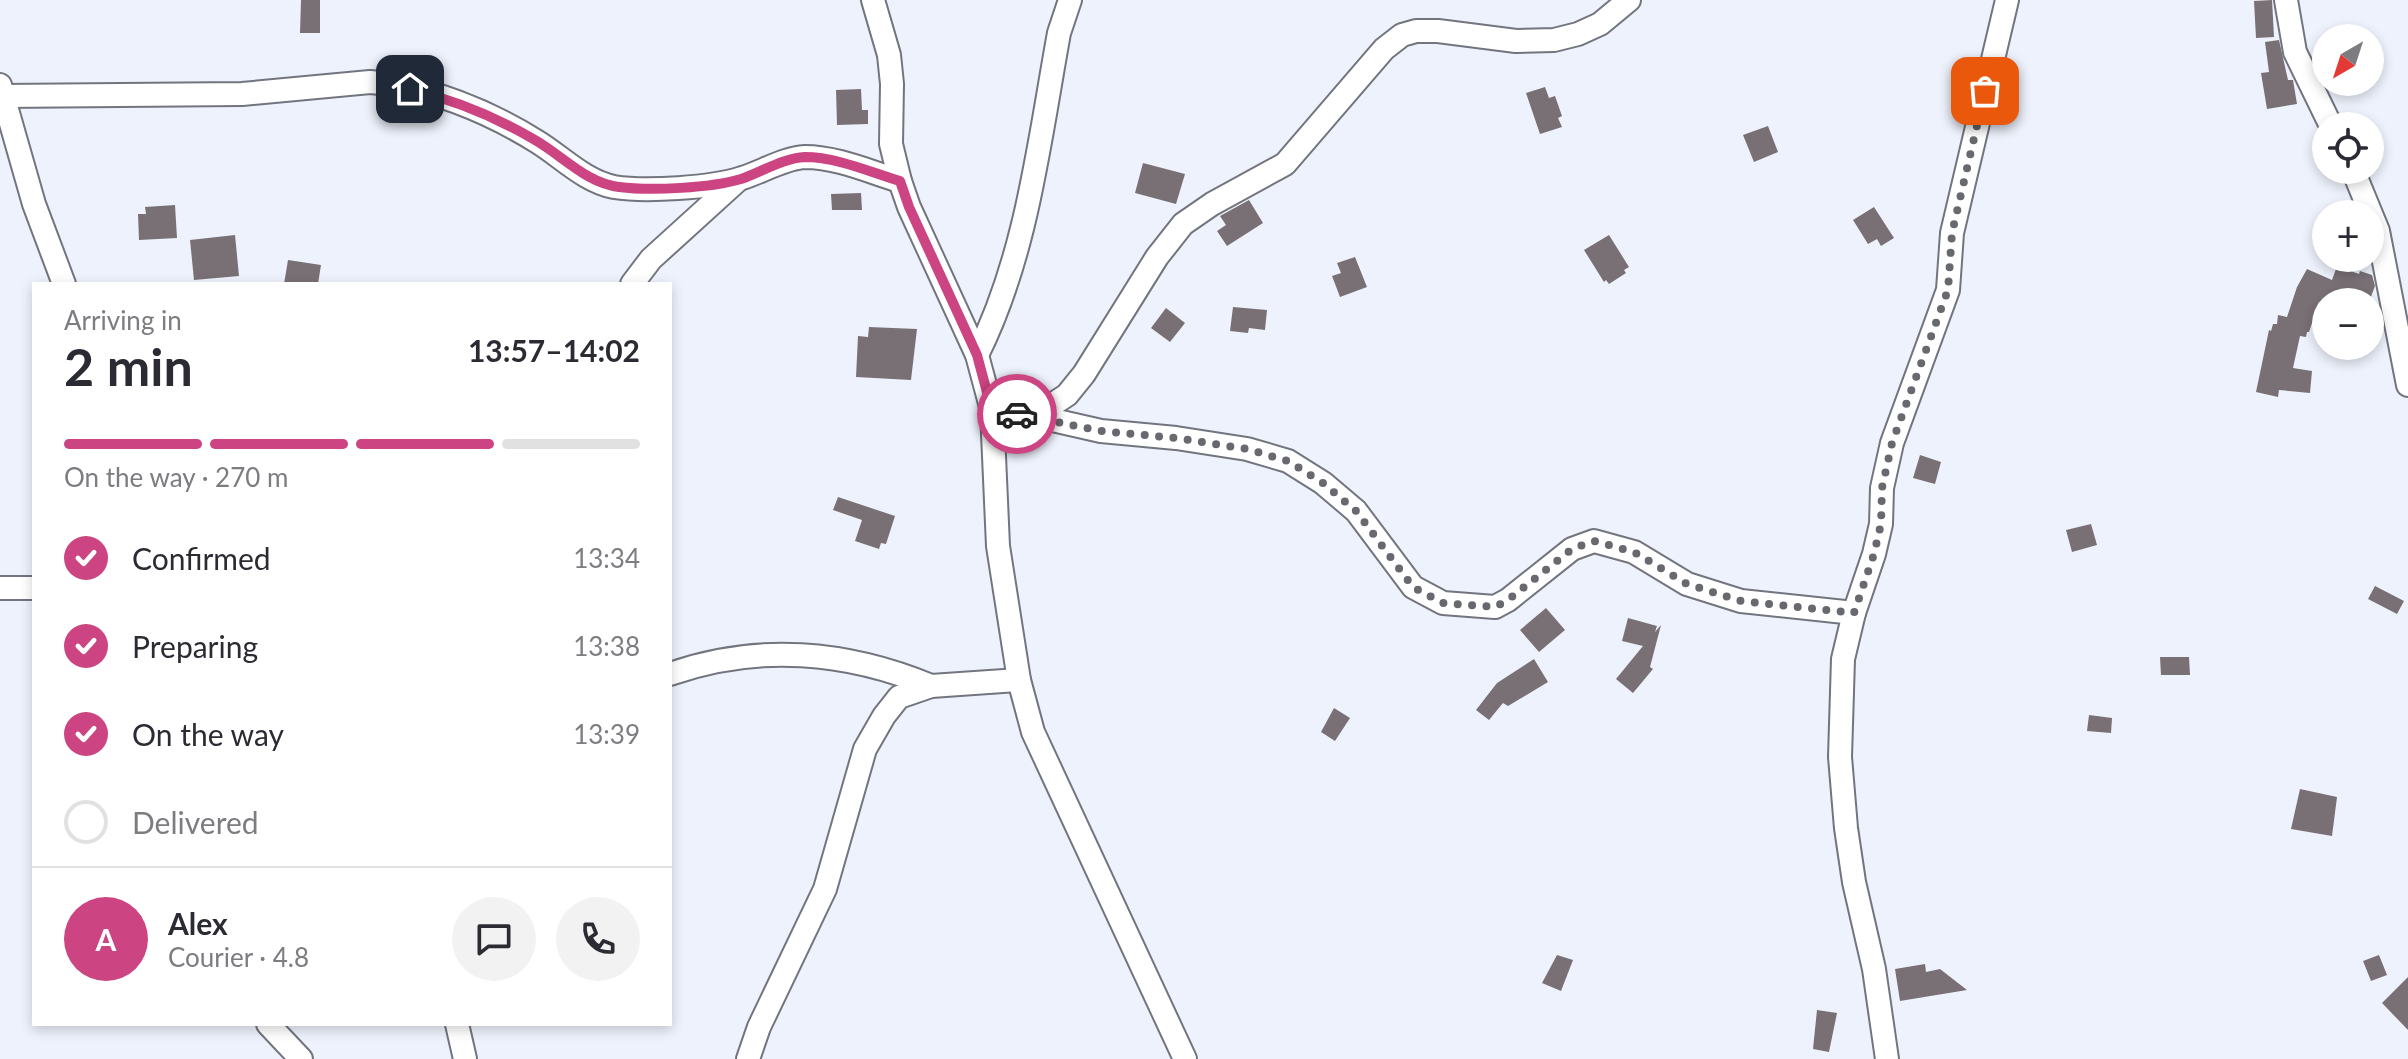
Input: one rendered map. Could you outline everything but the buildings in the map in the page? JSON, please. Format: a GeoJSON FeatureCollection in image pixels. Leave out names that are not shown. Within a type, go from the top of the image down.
{"type":"FeatureCollection","features":[{"type":"Feature","properties":{"kind":"street"},"geometry":{"type":"LineString","coordinates":[[873,0],[889,55],[891,144],[900,181],[977,355],[992,411],[998,546],[1019,680],[1033,732],[1185,1059]]}},
{"type":"Feature","properties":{"kind":"street"},"geometry":{"type":"LineString","coordinates":[[977,355],[996,316],[1015,260],[1059,33],[1070,0]]}},
{"type":"Feature","properties":{"kind":"street"},"geometry":{"type":"LineString","coordinates":[[1035,416],[1067,395],[1084,374],[1157,257],[1183,224],[1212,204],[1285,164],[1384,49],[1402,35],[1416,31],[1438,31],[1516,41],[1554,40],[1600,24],[1629,0]]}},
{"type":"Feature","properties":{"kind":"street"},"geometry":{"type":"LineString","coordinates":[[1887,1059],[1874,969],[1854,882],[1840,757],[1843,659],[1881,524],[1882,488],[1892,443],[1948,290],[1952,233],[2007,0]]}},
{"type":"Feature","properties":{"kind":"street"},"geometry":{"type":"LineString","coordinates":[[2286,0],[2295,52],[2324,112]]}},
{"type":"Feature","properties":{"kind":"street"},"geometry":{"type":"LineString","coordinates":[[63,282],[34,204],[1,92],[242,94],[355,83],[390,83],[468,107],[534,139],[601,184],[639,189],[738,180],[801,157],[837,162],[900,181]]}},
{"type":"Feature","properties":{"kind":"street"},"geometry":{"type":"LineString","coordinates":[[634,282],[651,259],[738,180]]}},
{"type":"Feature","properties":{"kind":"street"},"geometry":{"type":"LineString","coordinates":[[2359,184],[2378,231],[2408,385]]}},
{"type":"Feature","properties":{"kind":"street"},"geometry":{"type":"LineString","coordinates":[[992,411],[1035,416],[1101,431],[1247,449],[1288,461],[1323,483],[1356,511],[1413,587],[1443,603],[1495,607],[1572,549],[1594,541],[1634,552],[1687,584],[1741,601],[1854,613]]}},
{"type":"Feature","properties":{"kind":"street"},"geometry":{"type":"LineString","coordinates":[[0,588],[32,588]]}},
{"type":"Feature","properties":{"kind":"street"},"geometry":{"type":"LineString","coordinates":[[672,673],[724,659],[784,653],[828,656],[879,667],[931,686]]}},
{"type":"Feature","properties":{"kind":"street"},"geometry":{"type":"LineString","coordinates":[[748,1059],[759,1027],[825,889],[865,749],[884,716],[899,697],[931,686],[1019,680]]}},
{"type":"Feature","properties":{"kind":"street"},"geometry":{"type":"LineString","coordinates":[[270,1026],[301,1059]]}},
{"type":"Feature","properties":{"kind":"street"},"geometry":{"type":"LineString","coordinates":[[457,1026],[465,1059]]}},
{"type":"Feature","properties":{"kind":"way so far"},"geometry":{"type":"LineString","coordinates":[[1017,414],[1101,431],[1247,449],[1288,461],[1323,483],[1356,511],[1413,587],[1443,603],[1495,607],[1572,549],[1594,541],[1634,552],[1687,584],[1741,601],[1854,613],[1881,524],[1882,488],[1892,443],[1948,290],[1952,233],[1985,91]]}},
{"type":"Feature","properties":{"kind":"route"},"geometry":{"type":"LineString","coordinates":[[410,89],[468,107],[534,139],[601,184],[639,189],[738,180],[801,157],[837,162],[900,181],[977,355],[992,411],[1017,414]]}}]}
